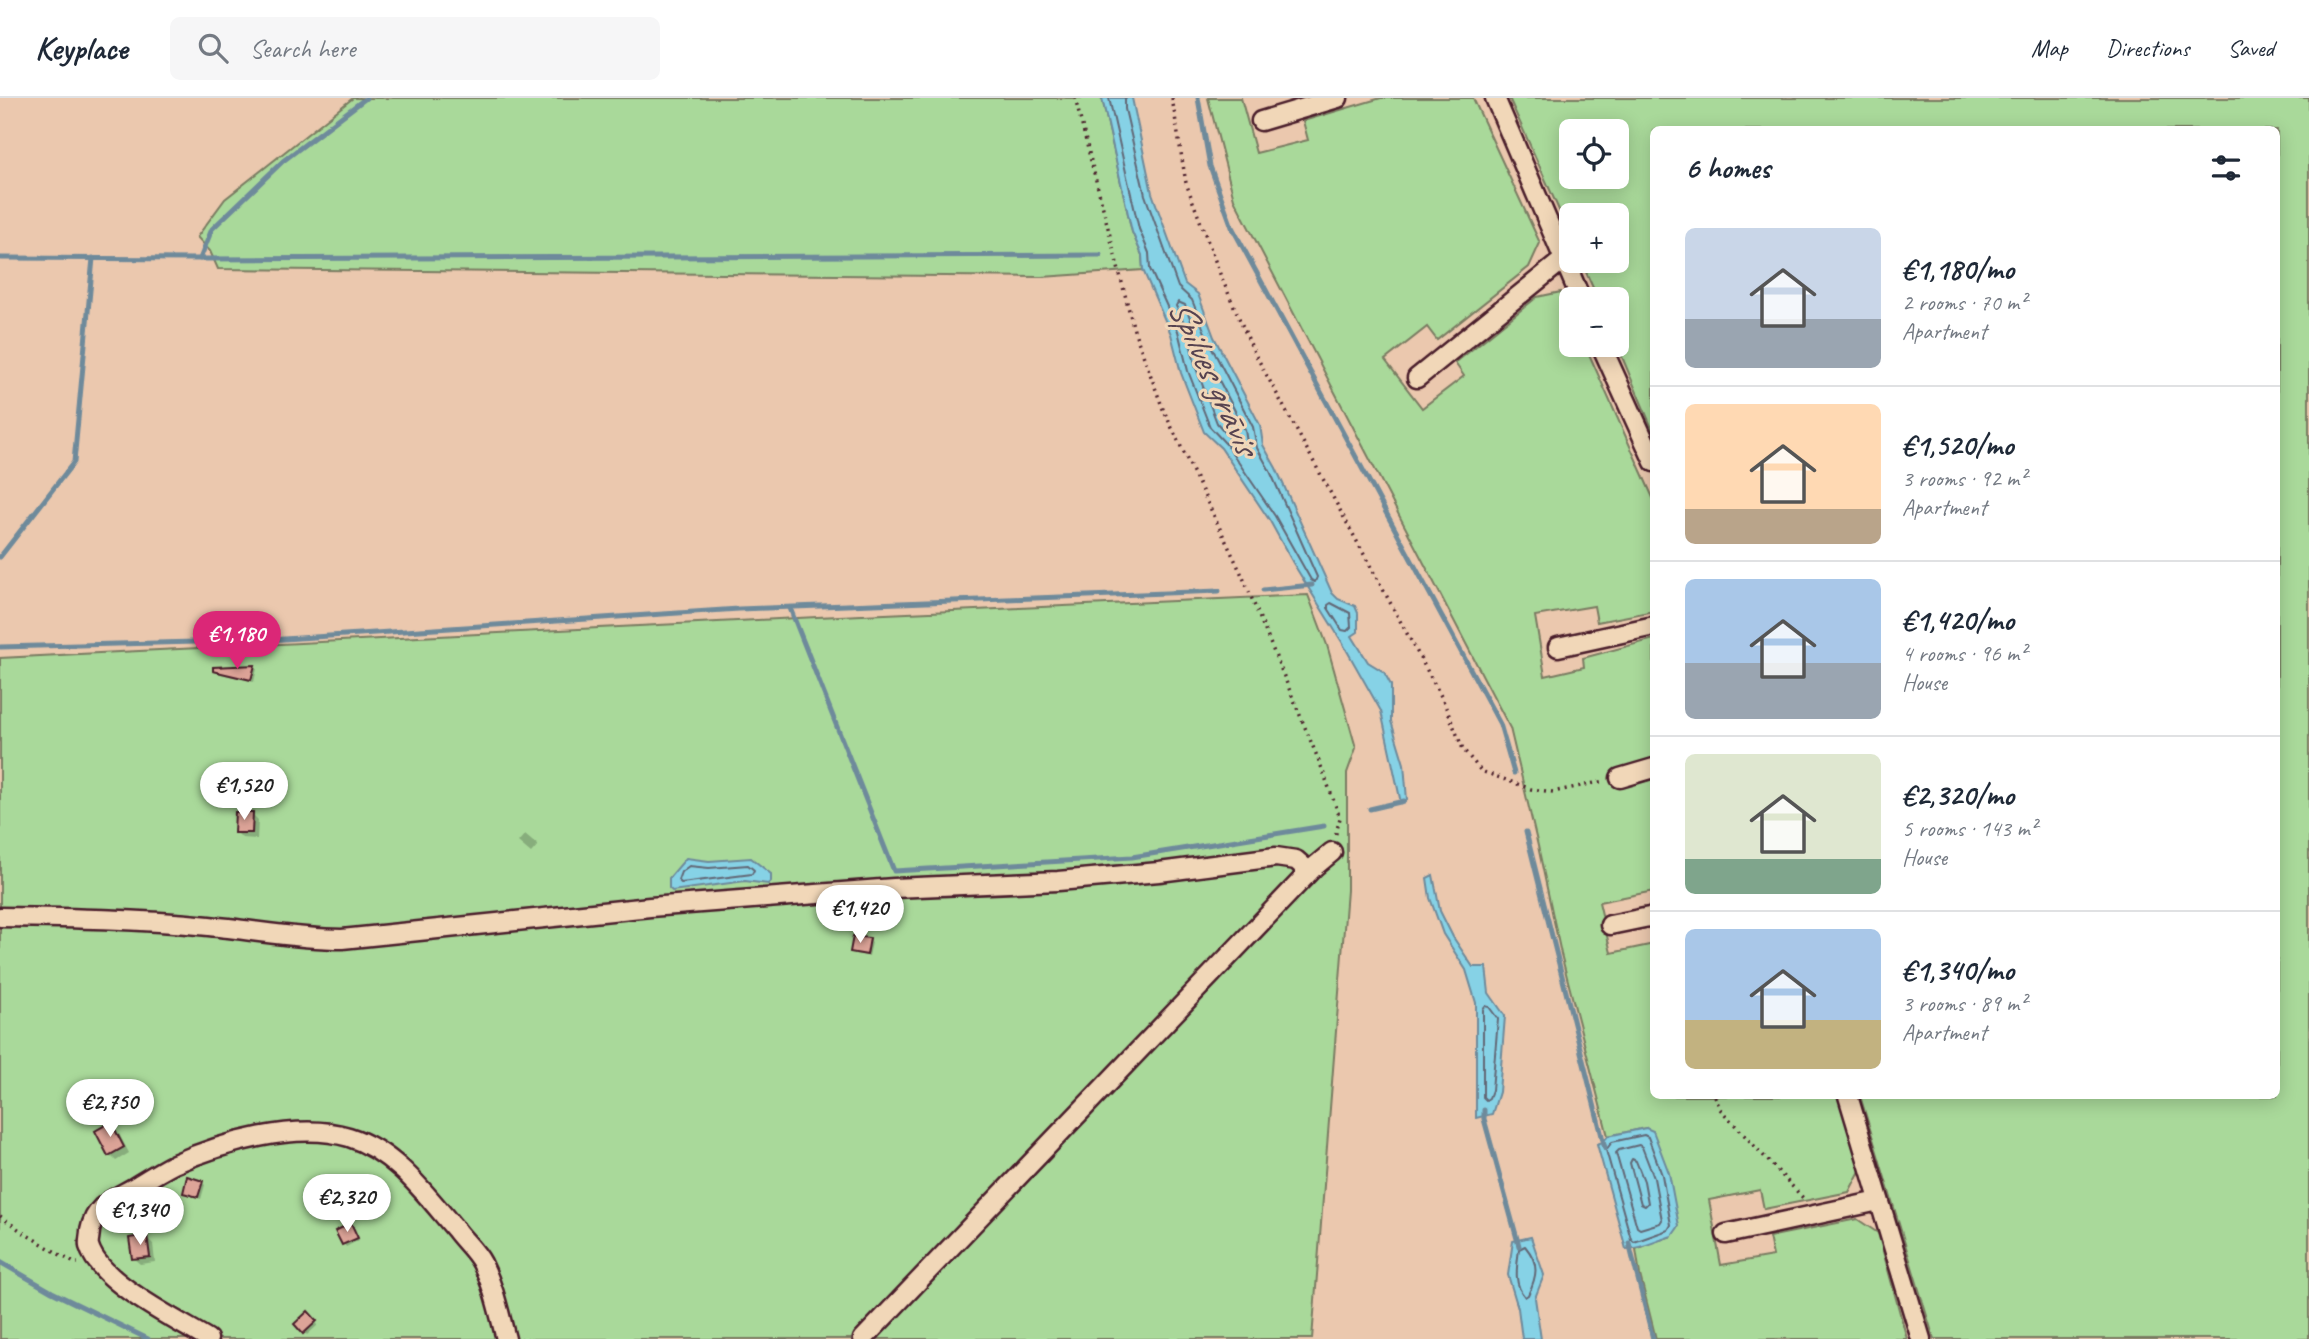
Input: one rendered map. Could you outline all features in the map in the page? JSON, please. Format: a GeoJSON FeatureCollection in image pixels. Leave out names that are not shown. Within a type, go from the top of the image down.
{"type":"FeatureCollection","features":[{"type":"Feature","properties":{"kind":"street"},"geometry":{"type":"LineString","coordinates":[[1261,121],[1338,98]]}},
{"type":"Feature","properties":{"kind":"street"},"geometry":{"type":"LineString","coordinates":[[1495,98],[1559,247]]}},
{"type":"Feature","properties":{"kind":"street"},"geometry":{"type":"LineString","coordinates":[[1417,378],[1559,263]]}},
{"type":"Feature","properties":{"kind":"street"},"geometry":{"type":"LineString","coordinates":[[1606,357],[1650,453]]}},
{"type":"Feature","properties":{"kind":"street"},"geometry":{"type":"LineString","coordinates":[[1558,647],[1650,627]]}},
{"type":"Feature","properties":{"kind":"street"},"geometry":{"type":"LineString","coordinates":[[1620,778],[1650,769]]}},
{"type":"Feature","properties":{"kind":"street"},"geometry":{"type":"LineString","coordinates":[[863,1339],[1304,877],[1332,852]]}},
{"type":"Feature","properties":{"kind":"street"},"geometry":{"type":"LineString","coordinates":[[0,917],[133,919],[257,930],[294,938],[342,939],[650,907],[894,888],[1058,881],[1276,857],[1296,859],[1304,867],[1304,877]]}},
{"type":"Feature","properties":{"kind":"street"},"geometry":{"type":"LineString","coordinates":[[1609,925],[1650,917]]}},
{"type":"Feature","properties":{"kind":"street"},"geometry":{"type":"LineString","coordinates":[[1850,1099],[1921,1339]]}},
{"type":"Feature","properties":{"kind":"street"},"geometry":{"type":"LineString","coordinates":[[208,1339],[124,1288],[98,1265],[88,1244],[93,1217],[102,1206],[172,1165],[222,1146],[300,1133],[330,1133],[350,1138],[373,1147],[410,1176],[481,1260],[493,1289],[506,1339]]}},
{"type":"Feature","properties":{"kind":"street"},"geometry":{"type":"LineString","coordinates":[[1726,1234],[1880,1200]]}},
{"type":"Feature","properties":{"kind":"path"},"geometry":{"type":"LineString","coordinates":[[1074,98],[1134,330],[1163,409],[1242,575],[1340,817],[1332,852]]}},
{"type":"Feature","properties":{"kind":"path"},"geometry":{"type":"LineString","coordinates":[[1172,98],[1186,183],[1220,275],[1253,351],[1441,698],[1463,749],[1481,771],[1531,789],[1553,792],[1620,778]]}},
{"type":"Feature","properties":{"kind":"path"},"geometry":{"type":"LineString","coordinates":[[1716,1099],[1720,1110],[1739,1131],[1822,1213]]}},
{"type":"Feature","properties":{"kind":"path"},"geometry":{"type":"LineString","coordinates":[[0,1216],[74,1263],[98,1265]]}},
{"type":"Feature","properties":{"kind":"green space"},"geometry":{"type":"Polygon","coordinates":[[[353,98],[1102,98],[1132,232],[1142,255],[1143,270],[1042,277],[218,269],[210,251],[197,237],[225,199],[353,98]]]}},
{"type":"Feature","properties":{"kind":"green space"},"geometry":{"type":"Polygon","coordinates":[[[1208,98],[1241,98],[1256,153],[1308,140],[1303,121],[1381,98],[1473,98],[1540,243],[1529,267],[1437,340],[1427,327],[1385,360],[1422,408],[1464,376],[1455,363],[1537,297],[1559,292],[1559,357],[1590,357],[1650,491],[1650,612],[1597,622],[1594,606],[1535,616],[1545,676],[1584,667],[1583,658],[1650,640],[1650,892],[1599,902],[1611,953],[1650,945],[1650,1099],[1839,1099],[1860,1171],[1849,1192],[1764,1209],[1760,1190],[1709,1200],[1721,1265],[1773,1256],[1769,1237],[1857,1219],[1878,1233],[1907,1339],[1656,1339],[1636,1249],[1672,1236],[1646,1128],[1608,1136],[1561,954],[1510,728],[1234,199],[1208,98]]]}},
{"type":"Feature","properties":{"kind":"green space"},"geometry":{"type":"Polygon","coordinates":[[[1509,98],[2309,98],[2309,1339],[1934,1339],[1861,1099],[2280,1099],[2280,126],[1650,126],[1650,423],[1622,357],[1629,357],[1629,287],[1593,287],[1586,273],[1629,273],[1629,203],[1559,203],[1559,210],[1509,98]]]}},
{"type":"Feature","properties":{"kind":"green space"},"geometry":{"type":"Polygon","coordinates":[[[1308,595],[1327,645],[1356,748],[1347,773],[1347,890],[1312,1339],[0,1339],[0,658],[1308,595]]]}},
{"type":"Feature","properties":{"kind":"water","name":"Spilves grāvis"},"geometry":{"type":"Polygon","coordinates":[[[1102,98],[1132,98],[1152,193],[1185,284],[1198,294],[1214,337],[1260,425],[1263,445],[1332,593],[1338,599],[1355,606],[1358,613],[1358,632],[1352,636],[1368,662],[1384,672],[1391,685],[1391,721],[1404,764],[1407,800],[1401,803],[1381,711],[1270,521],[1221,448],[1204,432],[1181,373],[1171,334],[1143,270],[1142,255],[1132,232],[1102,98]]]}},
{"type":"Feature","properties":{"kind":"water"},"geometry":{"type":"Polygon","coordinates":[[[686,858],[709,861],[751,858],[771,874],[771,881],[768,884],[745,881],[672,891],[669,888],[669,878],[686,858]]]}},
{"type":"Feature","properties":{"kind":"water"},"geometry":{"type":"Polygon","coordinates":[[[1433,875],[1440,911],[1453,937],[1473,967],[1486,967],[1489,993],[1505,1016],[1499,1092],[1492,1114],[1476,1118],[1476,1003],[1466,970],[1443,934],[1430,898],[1427,878],[1433,875]]]}},
{"type":"Feature","properties":{"kind":"water"},"geometry":{"type":"Polygon","coordinates":[[[1646,1128],[1653,1131],[1669,1173],[1679,1226],[1672,1236],[1626,1249],[1597,1144],[1608,1136],[1646,1128]]]}},
{"type":"Feature","properties":{"kind":"water"},"geometry":{"type":"Polygon","coordinates":[[[1531,1237],[1544,1275],[1535,1298],[1541,1339],[1522,1339],[1518,1308],[1508,1275],[1513,1241],[1531,1237]]]}},
{"type":"Feature","properties":{"kind":"building"},"geometry":{"type":"Polygon","coordinates":[[[255,665],[251,680],[213,671],[213,667],[255,665]]]}},
{"type":"Feature","properties":{"kind":"building"},"geometry":{"type":"Polygon","coordinates":[[[235,812],[253,812],[252,833],[234,833],[235,812]]]}},
{"type":"Feature","properties":{"kind":"building"},"geometry":{"type":"Polygon","coordinates":[[[853,936],[870,938],[867,955],[850,952],[853,936]]]}},
{"type":"Feature","properties":{"kind":"building"},"geometry":{"type":"Polygon","coordinates":[[[111,1122],[124,1147],[108,1156],[95,1131],[111,1122]]]}},
{"type":"Feature","properties":{"kind":"building"},"geometry":{"type":"Polygon","coordinates":[[[187,1176],[203,1181],[198,1197],[183,1193],[187,1176]]]}},
{"type":"Feature","properties":{"kind":"building"},"geometry":{"type":"Polygon","coordinates":[[[351,1223],[358,1238],[342,1245],[335,1231],[351,1223]]]}},
{"type":"Feature","properties":{"kind":"building"},"geometry":{"type":"Polygon","coordinates":[[[147,1235],[150,1257],[132,1259],[129,1238],[147,1235]]]}},
{"type":"Feature","properties":{"kind":"building"},"geometry":{"type":"Polygon","coordinates":[[[308,1311],[317,1321],[303,1334],[294,1324],[308,1311]]]}},
{"type":"Feature","properties":{"kind":"waterway"},"geometry":{"type":"LineString","coordinates":[[200,259],[212,229],[283,161],[366,98]]}},
{"type":"Feature","properties":{"kind":"waterway"},"geometry":{"type":"LineString","coordinates":[[1198,98],[1210,166],[1232,227],[1500,724],[1514,773]]}},
{"type":"Feature","properties":{"kind":"waterway"},"geometry":{"type":"LineString","coordinates":[[0,258],[1100,255]]}},
{"type":"Feature","properties":{"kind":"waterway"},"geometry":{"type":"LineString","coordinates":[[0,557],[74,462],[93,258]]}},
{"type":"Feature","properties":{"kind":"waterway"},"geometry":{"type":"LineString","coordinates":[[1263,590],[1312,585]]}},
{"type":"Feature","properties":{"kind":"waterway"},"geometry":{"type":"LineString","coordinates":[[0,647],[269,640],[739,609],[1219,591]]}},
{"type":"Feature","properties":{"kind":"waterway"},"geometry":{"type":"LineString","coordinates":[[790,608],[894,871],[1132,857],[1324,826]]}},
{"type":"Feature","properties":{"kind":"waterway"},"geometry":{"type":"LineString","coordinates":[[1370,809],[1404,801]]}},
{"type":"Feature","properties":{"kind":"waterway"},"geometry":{"type":"LineString","coordinates":[[1526,832],[1605,1148]]}},
{"type":"Feature","properties":{"kind":"waterway"},"geometry":{"type":"LineString","coordinates":[[1484,1110],[1484,1119],[1519,1246]]}},
{"type":"Feature","properties":{"kind":"waterway"},"geometry":{"type":"LineString","coordinates":[[1629,1243],[1653,1339]]}},
{"type":"Feature","properties":{"kind":"waterway"},"geometry":{"type":"LineString","coordinates":[[0,1262],[52,1292],[148,1339]]}}]}
